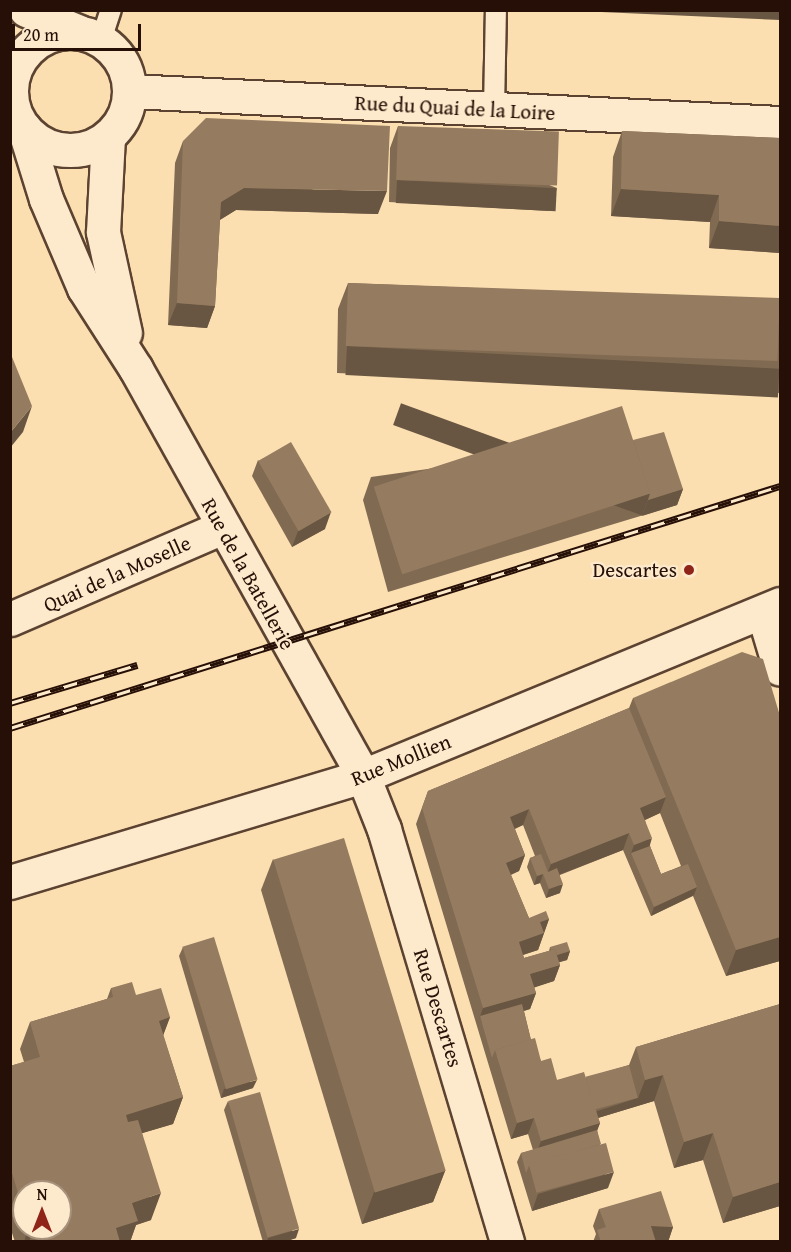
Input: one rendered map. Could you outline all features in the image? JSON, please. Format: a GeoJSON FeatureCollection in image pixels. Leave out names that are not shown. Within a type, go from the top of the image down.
{"type":"FeatureCollection","features":[{"type":"Feature","properties":{"kind":"street"},"geometry":{"type":"LineString","coordinates":[[27,10],[98,28],[122,62],[130,92],[121,122],[108,136],[70,150],[40,141],[16,109],[15,69],[25,52],[51,35],[98,28]]}},
{"type":"Feature","properties":{"kind":"street","name":"Rue du Quai de la Loire"},"geometry":{"type":"LineString","coordinates":[[130,92],[780,123]]}},
{"type":"Feature","properties":{"kind":"street","name":"Rue de la Batellerie"},"geometry":{"type":"LineString","coordinates":[[16,109],[46,199],[84,288],[136,369],[363,776]]}},
{"type":"Feature","properties":{"kind":"street","name":"Rue de la Batellerie"},"geometry":{"type":"LineString","coordinates":[[108,136],[103,232],[117,309],[136,369]]}},
{"type":"Feature","properties":{"kind":"street","name":"Quai de la Moselle"},"geometry":{"type":"LineString","coordinates":[[10,619],[223,527]]}},
{"type":"Feature","properties":{"kind":"street"},"geometry":{"type":"LineString","coordinates":[[771,608],[780,669]]}},
{"type":"Feature","properties":{"kind":"street","name":"Rue Mollien"},"geometry":{"type":"LineString","coordinates":[[10,882],[363,776],[771,608]]}},
{"type":"Feature","properties":{"kind":"street","name":"Rue Descartes"},"geometry":{"type":"LineString","coordinates":[[363,776],[384,829],[507,1242]]}},
{"type":"Feature","properties":{"kind":"lane"},"geometry":{"type":"LineString","coordinates":[[494,110],[496,10]]}},
{"type":"Feature","properties":{"kind":"building"},"geometry":{"type":"Polygon","coordinates":[[[206,118],[390,126],[387,191],[244,188],[221,202],[215,306],[177,303],[183,141],[206,118]]]}},
{"type":"Feature","properties":{"kind":"building"},"geometry":{"type":"Polygon","coordinates":[[[398,126],[559,132],[557,186],[396,180],[398,126]]]}},
{"type":"Feature","properties":{"kind":"building"},"geometry":{"type":"Polygon","coordinates":[[[622,131],[780,138],[780,226],[719,221],[719,195],[621,189],[622,131]]]}},
{"type":"Feature","properties":{"kind":"building"},"geometry":{"type":"Polygon","coordinates":[[[348,283],[780,298],[778,361],[346,346],[348,283]]]}},
{"type":"Feature","properties":{"kind":"building"},"geometry":{"type":"Polygon","coordinates":[[[10,352],[32,406],[10,433],[10,352]]]}},
{"type":"Feature","properties":{"kind":"building"},"geometry":{"type":"Polygon","coordinates":[[[622,406],[650,493],[402,574],[374,487],[622,406]]]}},
{"type":"Feature","properties":{"kind":"building"},"geometry":{"type":"Polygon","coordinates":[[[664,432],[683,489],[648,500],[650,494],[633,440],[664,432]]]}},
{"type":"Feature","properties":{"kind":"building"},"geometry":{"type":"Polygon","coordinates":[[[291,442],[332,512],[299,531],[258,461],[291,442]]]}},
{"type":"Feature","properties":{"kind":"building"},"geometry":{"type":"Polygon","coordinates":[[[742,652],[763,659],[780,716],[780,937],[736,950],[633,698],[742,652]]]}},
{"type":"Feature","properties":{"kind":"building"},"geometry":{"type":"Polygon","coordinates":[[[629,708],[666,797],[640,808],[652,838],[634,845],[629,833],[551,864],[529,809],[510,817],[525,855],[506,863],[529,918],[546,911],[549,919],[540,922],[544,933],[519,942],[524,958],[555,949],[560,965],[530,974],[536,993],[483,1008],[422,808],[428,791],[629,708]]]}},
{"type":"Feature","properties":{"kind":"building"},"geometry":{"type":"Polygon","coordinates":[[[344,838],[446,1171],[375,1192],[273,860],[344,838]]]}},
{"type":"Feature","properties":{"kind":"building"},"geometry":{"type":"Polygon","coordinates":[[[650,846],[661,874],[688,864],[697,887],[654,907],[631,853],[650,846]]]}},
{"type":"Feature","properties":{"kind":"building"},"geometry":{"type":"Polygon","coordinates":[[[541,854],[548,872],[557,868],[563,884],[549,889],[543,874],[537,876],[530,858],[541,854]]]}},
{"type":"Feature","properties":{"kind":"building"},"geometry":{"type":"Polygon","coordinates":[[[214,937],[258,1079],[226,1089],[182,947],[214,937]]]}},
{"type":"Feature","properties":{"kind":"building"},"geometry":{"type":"Polygon","coordinates":[[[567,942],[570,951],[557,955],[555,949],[551,950],[550,947],[567,942]]]}},
{"type":"Feature","properties":{"kind":"building"},"geometry":{"type":"Polygon","coordinates":[[[132,982],[136,995],[161,988],[170,1017],[159,1021],[183,1097],[126,1115],[128,1122],[138,1120],[161,1193],[132,1203],[138,1221],[116,1228],[120,1242],[38,1242],[37,1240],[72,1240],[72,1180],[14,1180],[10,1166],[10,1066],[40,1057],[30,1022],[113,997],[111,988],[132,982]]]}},
{"type":"Feature","properties":{"kind":"building"},"geometry":{"type":"Polygon","coordinates":[[[522,1004],[531,1040],[495,1050],[492,1058],[480,1016],[522,1004]]]}},
{"type":"Feature","properties":{"kind":"building"},"geometry":{"type":"Polygon","coordinates":[[[780,1004],[780,1182],[733,1197],[713,1133],[684,1142],[663,1075],[645,1080],[636,1047],[780,1004]]]}},
{"type":"Feature","properties":{"kind":"building"},"geometry":{"type":"Polygon","coordinates":[[[535,1038],[541,1061],[551,1058],[557,1080],[584,1072],[600,1123],[541,1141],[534,1118],[517,1123],[495,1050],[535,1038]]]}},
{"type":"Feature","properties":{"kind":"building"},"geometry":{"type":"Polygon","coordinates":[[[629,1065],[638,1098],[594,1109],[586,1077],[629,1065]]]}},
{"type":"Feature","properties":{"kind":"building"},"geometry":{"type":"Polygon","coordinates":[[[260,1092],[299,1228],[267,1238],[228,1101],[260,1092]]]}},
{"type":"Feature","properties":{"kind":"building"},"geometry":{"type":"Polygon","coordinates":[[[597,1130],[601,1144],[529,1166],[526,1173],[521,1153],[597,1130]]]}},
{"type":"Feature","properties":{"kind":"building"},"geometry":{"type":"Polygon","coordinates":[[[606,1143],[614,1172],[536,1193],[529,1164],[606,1143]]]}},
{"type":"Feature","properties":{"kind":"building"},"geometry":{"type":"Polygon","coordinates":[[[661,1191],[673,1227],[651,1226],[656,1242],[601,1242],[597,1230],[606,1227],[599,1209],[661,1191]]]}},
{"type":"Feature","properties":{"kind":"railway"},"geometry":{"type":"LineString","coordinates":[[10,728],[780,486]]}},
{"type":"Feature","properties":{"kind":"railway"},"geometry":{"type":"LineString","coordinates":[[10,703],[137,665]]}},
{"type":"Feature","properties":{"kind":"place","name":"Descartes"},"geometry":{"type":"Point","coordinates":[689,570]}}]}
